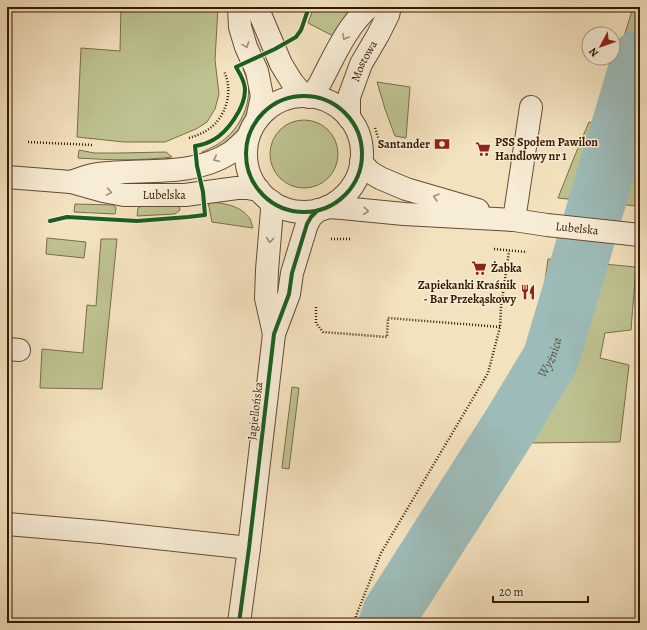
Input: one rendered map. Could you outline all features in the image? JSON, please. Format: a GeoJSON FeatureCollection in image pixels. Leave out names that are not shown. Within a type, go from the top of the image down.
{"type":"FeatureCollection","features":[{"type":"Feature","properties":{"kind":"street"},"geometry":{"type":"LineString","coordinates":[[239,7],[240,28],[246,47],[257,71],[262,96],[252,128],[246,155],[250,174],[265,196],[281,207],[293,211],[305,212],[322,209],[343,196],[351,188],[361,162],[361,146],[357,131],[349,118],[341,109],[330,102],[307,96],[292,97],[278,101],[266,109],[252,128]]}},
{"type":"Feature","properties":{"kind":"street"},"geometry":{"type":"LineString","coordinates":[[257,7],[281,64],[292,82],[307,96]]}},
{"type":"Feature","properties":{"kind":"street"},"geometry":{"type":"LineString","coordinates":[[307,96],[315,91],[351,26],[369,7]]}},
{"type":"Feature","properties":{"kind":"street","name":"Mostowa"},"geometry":{"type":"LineString","coordinates":[[349,118],[348,96],[361,64],[378,35],[388,15],[390,7]]}},
{"type":"Feature","properties":{"kind":"street"},"geometry":{"type":"LineString","coordinates":[[514,220],[531,107]]}},
{"type":"Feature","properties":{"kind":"street","name":"Lubelska"},"geometry":{"type":"LineString","coordinates":[[72,182],[96,174],[181,170],[209,163],[229,153],[252,128]]}},
{"type":"Feature","properties":{"kind":"street","name":"Lubelska"},"geometry":{"type":"LineString","coordinates":[[361,162],[370,172],[380,178],[406,189],[514,220]]}},
{"type":"Feature","properties":{"kind":"street","name":"Lubelska"},"geometry":{"type":"LineString","coordinates":[[7,177],[72,182],[103,191],[124,195],[185,195],[247,188],[265,196]]}},
{"type":"Feature","properties":{"kind":"street","name":"Jagiellońska"},"geometry":{"type":"LineString","coordinates":[[265,196],[272,210],[266,298],[274,334]]}},
{"type":"Feature","properties":{"kind":"street","name":"Lubelska"},"geometry":{"type":"LineString","coordinates":[[322,209],[342,208],[404,214],[514,220],[609,232],[639,229]]}},
{"type":"Feature","properties":{"kind":"street","name":"Jagiellońska"},"geometry":{"type":"LineString","coordinates":[[239,623],[274,334],[289,294],[292,273],[307,224],[311,217],[322,209]]}},
{"type":"Feature","properties":{"kind":"street"},"geometry":{"type":"LineString","coordinates":[[7,524],[101,532],[249,548]]}},
{"type":"Feature","properties":{"kind":"path"},"geometry":{"type":"LineString","coordinates":[[183,140],[206,131],[222,116],[227,102],[228,86],[223,67]]}},
{"type":"Feature","properties":{"kind":"path"},"geometry":{"type":"LineString","coordinates":[[374,126],[381,143]]}},
{"type":"Feature","properties":{"kind":"path"},"geometry":{"type":"LineString","coordinates":[[28,142],[98,145]]}},
{"type":"Feature","properties":{"kind":"path"},"geometry":{"type":"LineString","coordinates":[[355,623],[356,616],[381,553],[488,373],[500,327],[501,307],[509,251]]}},
{"type":"Feature","properties":{"kind":"path"},"geometry":{"type":"LineString","coordinates":[[316,306],[316,323],[323,332],[387,338],[388,318],[500,327]]}},
{"type":"Feature","properties":{"kind":"green space"},"geometry":{"type":"Polygon","coordinates":[[[121,7],[218,7],[215,60],[219,94],[215,109],[207,122],[196,129],[165,142],[124,142],[77,137],[81,48],[120,51],[121,7]]]}},
{"type":"Feature","properties":{"kind":"green space"},"geometry":{"type":"Polygon","coordinates":[[[314,7],[353,7],[335,37],[308,23],[314,7]]]}},
{"type":"Feature","properties":{"kind":"green space"},"geometry":{"type":"Polygon","coordinates":[[[633,7],[640,7],[640,185],[637,206],[558,198],[589,122],[599,124],[616,66],[621,66],[621,48],[633,7]]]}},
{"type":"Feature","properties":{"kind":"green space"},"geometry":{"type":"Polygon","coordinates":[[[246,68],[253,88],[249,114],[241,128],[230,142],[202,156],[202,152],[218,144],[227,137],[241,120],[249,91],[247,78],[243,69],[246,68]]]}},
{"type":"Feature","properties":{"kind":"green space"},"geometry":{"type":"Polygon","coordinates":[[[377,82],[410,87],[406,138],[395,136],[377,82]]]}},
{"type":"Feature","properties":{"kind":"green space"},"geometry":{"type":"Polygon","coordinates":[[[304,120],[317,123],[328,130],[335,141],[338,154],[335,167],[328,178],[317,185],[304,188],[291,185],[280,178],[273,167],[270,154],[273,141],[280,130],[291,123],[304,120]]]}},
{"type":"Feature","properties":{"kind":"green space"},"geometry":{"type":"Polygon","coordinates":[[[79,150],[94,153],[166,152],[172,157],[125,160],[78,158],[79,150]]]}},
{"type":"Feature","properties":{"kind":"green space"},"geometry":{"type":"Polygon","coordinates":[[[208,202],[226,204],[237,208],[246,214],[250,219],[253,228],[212,222],[208,202]]]}},
{"type":"Feature","properties":{"kind":"green space"},"geometry":{"type":"Polygon","coordinates":[[[75,204],[114,205],[116,208],[115,214],[74,212],[75,204]]]}},
{"type":"Feature","properties":{"kind":"green space"},"geometry":{"type":"Polygon","coordinates":[[[179,205],[180,210],[175,214],[137,216],[138,208],[142,206],[179,205]]]}},
{"type":"Feature","properties":{"kind":"green space"},"geometry":{"type":"Polygon","coordinates":[[[47,238],[86,242],[84,258],[46,254],[47,238]]]}},
{"type":"Feature","properties":{"kind":"green space"},"geometry":{"type":"Polygon","coordinates":[[[101,239],[117,239],[102,389],[40,388],[42,349],[83,353],[87,305],[96,306],[101,239]]]}},
{"type":"Feature","properties":{"kind":"green space"},"geometry":{"type":"Polygon","coordinates":[[[548,259],[636,267],[631,330],[605,333],[600,358],[629,365],[620,442],[523,443],[411,623],[363,623],[377,603],[533,340],[541,310],[548,259]]]}},
{"type":"Feature","properties":{"kind":"green space"},"geometry":{"type":"Polygon","coordinates":[[[292,387],[299,388],[289,469],[282,468],[292,387]]]}},
{"type":"Feature","properties":{"kind":"waterway","name":"Wyżnica"},"geometry":{"type":"LineString","coordinates":[[387,623],[391,612],[513,421],[551,358],[640,58]]}},
{"type":"Feature","properties":{"kind":"cycle path"},"geometry":{"type":"LineString","coordinates":[[50,221],[67,217],[137,221],[205,215],[203,192],[197,166],[195,146],[209,142],[219,136],[230,125],[239,111],[244,97],[245,87],[241,75],[236,67],[275,49],[296,37],[301,30],[309,7]]}},
{"type":"Feature","properties":{"kind":"cycle path"},"geometry":{"type":"LineString","coordinates":[[304,96],[315,97],[326,101],[345,113],[357,132],[361,143],[362,154],[361,165],[357,176],[345,195],[326,207],[315,211],[304,212],[293,211],[282,207],[263,195],[251,176],[247,165],[246,154],[247,143],[251,132],[263,113],[282,101],[293,97],[304,96]]}},
{"type":"Feature","properties":{"kind":"cycle path"},"geometry":{"type":"LineString","coordinates":[[239,623],[274,334],[289,294],[292,273],[307,224],[318,210]]}},
{"type":"Feature","properties":{"kind":"place","name":"Santander"},"geometry":{"type":"Point","coordinates":[442,144]}},
{"type":"Feature","properties":{"kind":"place","name":"PSS Społem Pawilon Handlowy nr 1"},"geometry":{"type":"Point","coordinates":[483,149]}},
{"type":"Feature","properties":{"kind":"place","name":"Żabka"},"geometry":{"type":"Point","coordinates":[479,268]}},
{"type":"Feature","properties":{"kind":"place","name":"Zapiekanki Kraśnik - Bar Przekąskowy"},"geometry":{"type":"Point","coordinates":[528,292]}}]}
